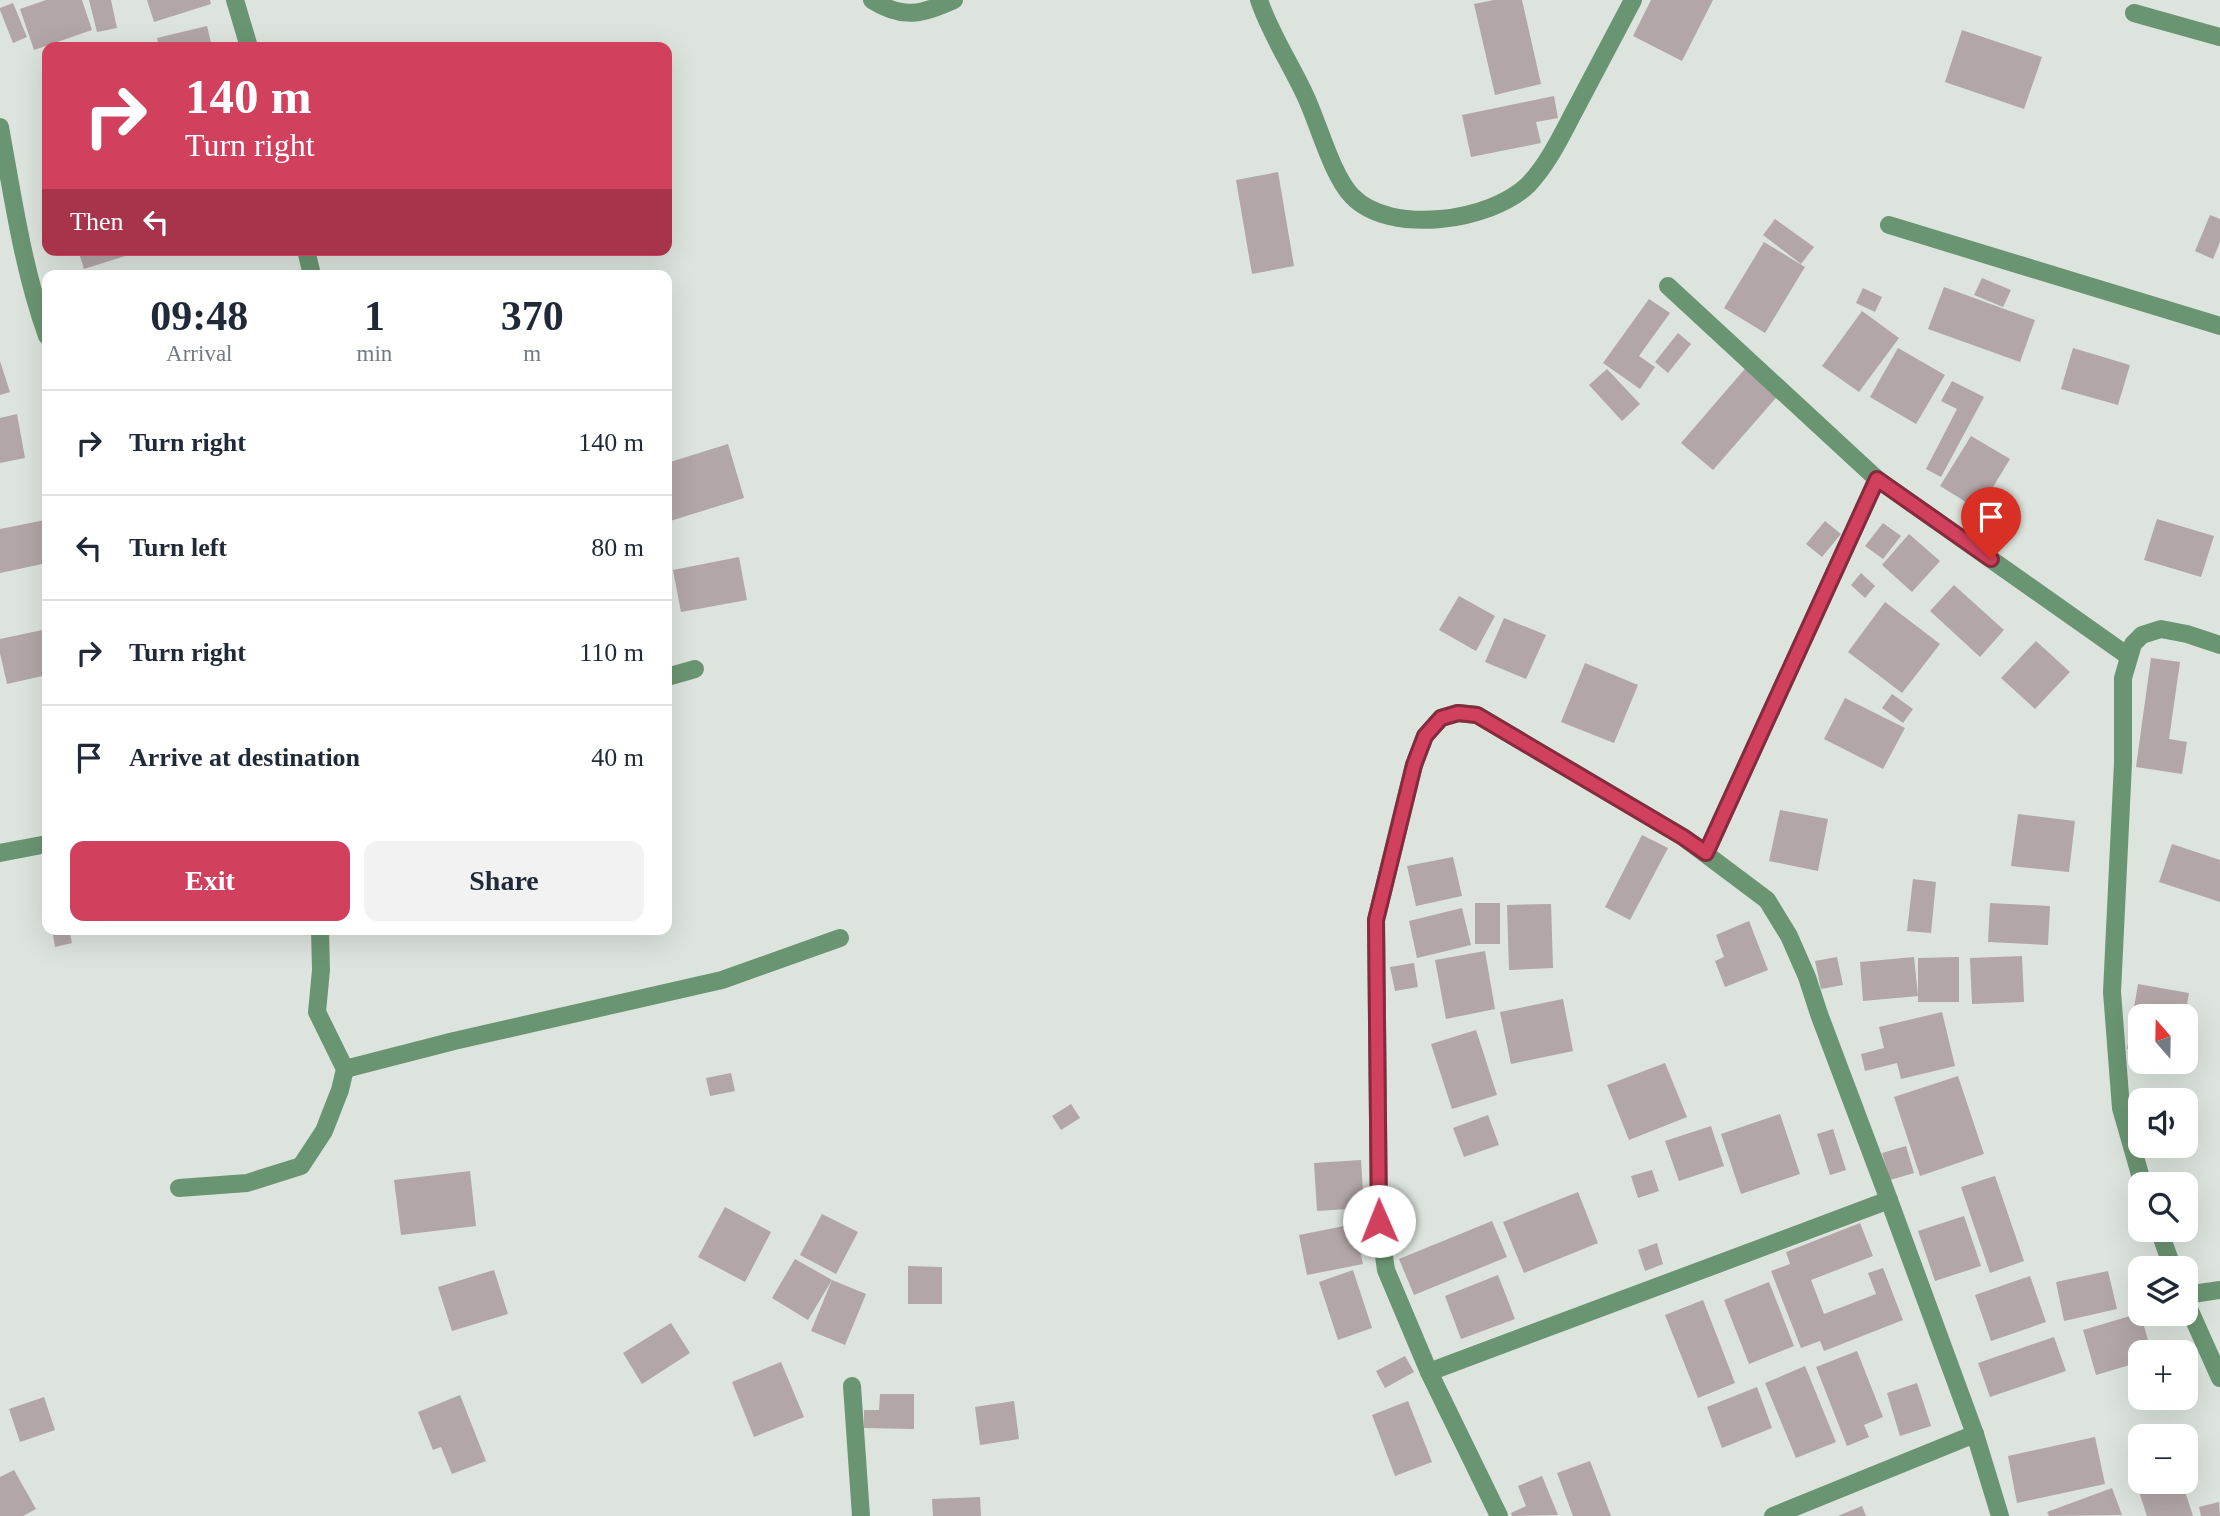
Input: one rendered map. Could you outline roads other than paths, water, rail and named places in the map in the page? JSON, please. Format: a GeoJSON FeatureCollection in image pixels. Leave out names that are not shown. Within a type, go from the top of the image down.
{"type":"FeatureCollection","features":[{"type":"Feature","properties":{"kind":"street"},"geometry":{"type":"LineString","coordinates":[[235,0],[248,42]]}},
{"type":"Feature","properties":{"kind":"street"},"geometry":{"type":"LineString","coordinates":[[872,0],[881,6],[909,14],[954,0]]}},
{"type":"Feature","properties":{"kind":"street"},"geometry":{"type":"LineString","coordinates":[[1259,0],[1306,96],[1342,184],[1353,198],[1368,208],[1403,220],[1458,218],[1496,207],[1528,185],[1549,157],[1633,0]]}},
{"type":"Feature","properties":{"kind":"street"},"geometry":{"type":"LineString","coordinates":[[2134,13],[2220,37]]}},
{"type":"Feature","properties":{"kind":"street"},"geometry":{"type":"LineString","coordinates":[[0,127],[22,249],[42,322]]}},
{"type":"Feature","properties":{"kind":"street"},"geometry":{"type":"LineString","coordinates":[[1889,225],[2220,326]]}},
{"type":"Feature","properties":{"kind":"street"},"geometry":{"type":"LineString","coordinates":[[1668,286],[1877,479],[2128,656]]}},
{"type":"Feature","properties":{"kind":"street"},"geometry":{"type":"LineString","coordinates":[[1706,853],[1877,479]]}},
{"type":"Feature","properties":{"kind":"street"},"geometry":{"type":"LineString","coordinates":[[2139,1172],[2121,1108],[2112,992],[2123,763],[2123,678],[2133,643],[2142,635],[2161,629],[2220,645]]}},
{"type":"Feature","properties":{"kind":"street"},"geometry":{"type":"LineString","coordinates":[[672,676],[695,670]]}},
{"type":"Feature","properties":{"kind":"street"},"geometry":{"type":"LineString","coordinates":[[1499,1516],[1429,1371],[1386,1270],[1379,1221],[1376,920],[1414,765],[1425,736],[1441,718],[1458,713],[1477,715],[1683,837],[1767,900],[1789,936],[1807,977],[1975,1434],[2000,1516]]}},
{"type":"Feature","properties":{"kind":"street"},"geometry":{"type":"LineString","coordinates":[[0,853],[42,845]]}},
{"type":"Feature","properties":{"kind":"street"},"geometry":{"type":"LineString","coordinates":[[179,1188],[247,1184],[301,1166],[324,1131],[345,1069],[317,1012],[321,970],[320,935]]}},
{"type":"Feature","properties":{"kind":"street"},"geometry":{"type":"LineString","coordinates":[[345,1069],[467,1038],[722,980],[840,938]]}},
{"type":"Feature","properties":{"kind":"street"},"geometry":{"type":"LineString","coordinates":[[1429,1371],[1889,1200]]}},
{"type":"Feature","properties":{"kind":"street"},"geometry":{"type":"LineString","coordinates":[[2198,1293],[2220,1290]]}},
{"type":"Feature","properties":{"kind":"street"},"geometry":{"type":"LineString","coordinates":[[2197,1326],[2220,1378]]}},
{"type":"Feature","properties":{"kind":"street"},"geometry":{"type":"LineString","coordinates":[[852,1386],[861,1516]]}},
{"type":"Feature","properties":{"kind":"street"},"geometry":{"type":"LineString","coordinates":[[1773,1516],[1975,1434]]}}]}
